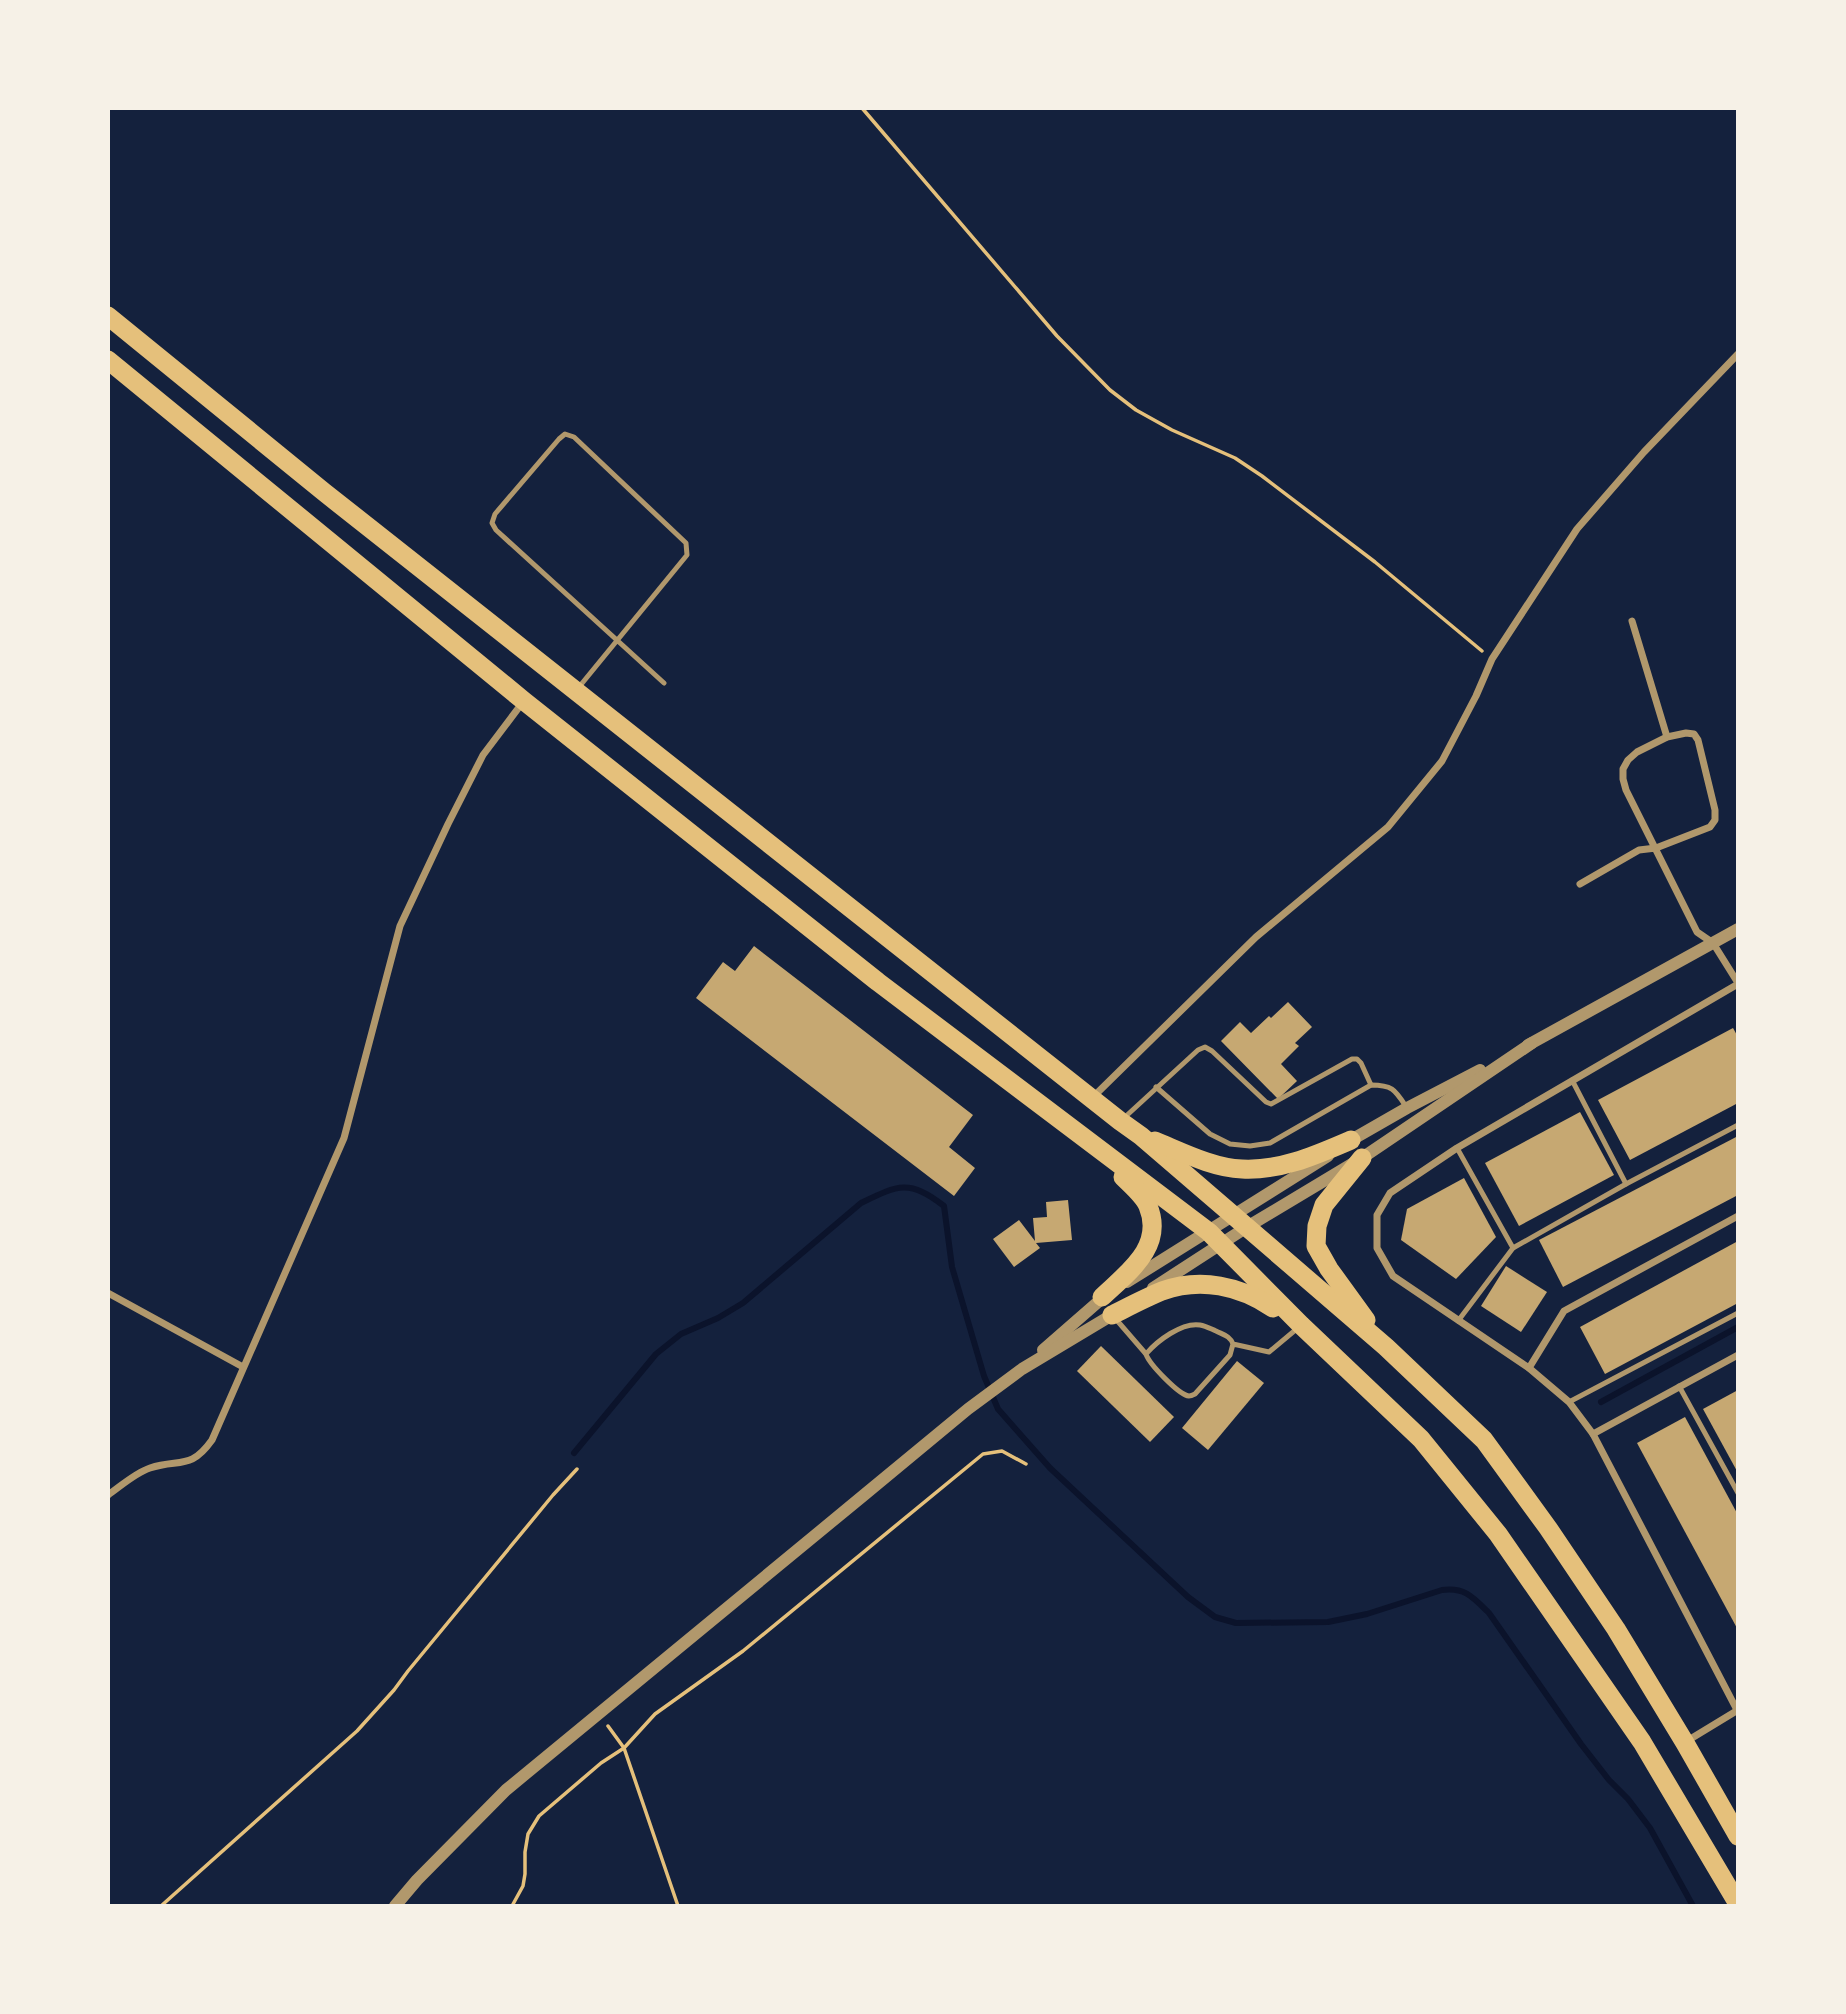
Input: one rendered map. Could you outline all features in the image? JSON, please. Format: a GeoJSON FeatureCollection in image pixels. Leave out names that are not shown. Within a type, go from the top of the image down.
{"type":"FeatureCollection","features":[{"type":"Feature","properties":{"kind":"highway"},"geometry":{"type":"LineString","coordinates":[[108,316],[324,492],[1141,1136],[1386,1348],[1484,1440],[1548,1528],[1609,1618],[1685,1742],[1738,1836]]}},
{"type":"Feature","properties":{"kind":"highway"},"geometry":{"type":"LineString","coordinates":[[108,360],[524,701],[867,974],[1215,1237],[1301,1325],[1420,1439],[1497,1534],[1642,1742],[1738,1904]]}},
{"type":"Feature","properties":{"kind":"highway"},"geometry":{"type":"LineString","coordinates":[[1141,1136],[1206,1161],[1240,1169],[1273,1168],[1307,1159],[1351,1140]]}},
{"type":"Feature","properties":{"kind":"highway"},"geometry":{"type":"LineString","coordinates":[[1098,1147],[1148,1205],[1152,1223],[1151,1241],[1143,1258],[1102,1297]]}},
{"type":"Feature","properties":{"kind":"highway"},"geometry":{"type":"LineString","coordinates":[[1362,1158],[1324,1205],[1317,1226],[1316,1246],[1329,1269],[1386,1348]]}},
{"type":"Feature","properties":{"kind":"highway"},"geometry":{"type":"LineString","coordinates":[[1112,1315],[1163,1291],[1193,1284],[1226,1287],[1253,1295],[1301,1325]]}},
{"type":"Feature","properties":{"kind":"street"},"geometry":{"type":"LineString","coordinates":[[1091,1098],[1256,937],[1388,827],[1443,761],[1492,659],[1577,529],[1644,452],[1738,354]]}},
{"type":"Feature","properties":{"kind":"street"},"geometry":{"type":"LineString","coordinates":[[1632,621],[1667,737]]}},
{"type":"Feature","properties":{"kind":"street"},"geometry":{"type":"LineString","coordinates":[[108,1495],[148,1469],[186,1462],[202,1453],[212,1440],[344,1138],[400,926],[483,755],[524,701]]}},
{"type":"Feature","properties":{"kind":"street"},"geometry":{"type":"LineString","coordinates":[[1580,884],[1639,850],[1656,848],[1710,827],[1715,820],[1715,810],[1698,740],[1694,734],[1667,737],[1637,752],[1623,769],[1626,790],[1656,848],[1697,932],[1713,943],[1738,984],[1457,1148],[1390,1193],[1377,1215],[1377,1248],[1393,1276],[1529,1368],[1569,1402],[1593,1434],[1737,1711],[1685,1742]]}},
{"type":"Feature","properties":{"kind":"street"},"geometry":{"type":"LineString","coordinates":[[1240,1222],[1351,1140],[1738,929]]}},
{"type":"Feature","properties":{"kind":"street"},"geometry":{"type":"LineString","coordinates":[[395,1906],[506,1790],[1017,1372],[1102,1297],[1362,1158],[1532,1043]]}},
{"type":"Feature","properties":{"kind":"street"},"geometry":{"type":"LineString","coordinates":[[1529,1368],[1564,1311],[1738,1216]]}},
{"type":"Feature","properties":{"kind":"street"},"geometry":{"type":"LineString","coordinates":[[1017,1372],[1112,1315],[1215,1237]]}},
{"type":"Feature","properties":{"kind":"street"},"geometry":{"type":"LineString","coordinates":[[108,1293],[243,1367]]}},
{"type":"Feature","properties":{"kind":"street"},"geometry":{"type":"LineString","coordinates":[[1593,1434],[1738,1355]]}},
{"type":"Feature","properties":{"kind":"lane"},"geometry":{"type":"LineString","coordinates":[[575,691],[616,639],[687,555],[688,549],[677,534],[574,438],[565,434],[495,514],[492,523],[496,530],[616,639],[664,683]]}},
{"type":"Feature","properties":{"kind":"lane"},"geometry":{"type":"LineString","coordinates":[[1120,1121],[1198,1050],[1205,1048],[1212,1051],[1271,1104],[1352,1059],[1361,1063],[1371,1085]]}},
{"type":"Feature","properties":{"kind":"lane"},"geometry":{"type":"LineString","coordinates":[[1572,1080],[1626,1184]]}},
{"type":"Feature","properties":{"kind":"lane"},"geometry":{"type":"LineString","coordinates":[[1156,1087],[1210,1134],[1230,1144],[1250,1146],[1270,1143],[1371,1085],[1387,1085],[1395,1090],[1407,1108]]}},
{"type":"Feature","properties":{"kind":"lane"},"geometry":{"type":"LineString","coordinates":[[1458,1321],[1513,1248],[1738,1125]]}},
{"type":"Feature","properties":{"kind":"lane"},"geometry":{"type":"LineString","coordinates":[[1457,1148],[1513,1248]]}},
{"type":"Feature","properties":{"kind":"lane"},"geometry":{"type":"LineString","coordinates":[[1569,1402],[1738,1313]]}},
{"type":"Feature","properties":{"kind":"lane"},"geometry":{"type":"LineString","coordinates":[[1112,1315],[1146,1354],[1152,1365],[1189,1396],[1195,1394],[1230,1355],[1234,1345]]}},
{"type":"Feature","properties":{"kind":"lane"},"geometry":{"type":"LineString","coordinates":[[1146,1354],[1160,1341],[1193,1325],[1202,1325],[1230,1338],[1234,1345],[1269,1352],[1301,1325]]}},
{"type":"Feature","properties":{"kind":"lane"},"geometry":{"type":"LineString","coordinates":[[1679,1386],[1738,1493]]}},
{"type":"Feature","properties":{"kind":"path"},"geometry":{"type":"LineString","coordinates":[[862,108],[1057,336],[1110,390],[1136,410],[1172,430],[1235,458],[1262,476],[1375,562],[1492,659]]}},
{"type":"Feature","properties":{"kind":"path"},"geometry":{"type":"LineString","coordinates":[[512,1906],[523,1886],[528,1834],[539,1816],[601,1763],[624,1748],[655,1714],[743,1651],[983,1454],[1002,1451],[1026,1464]]}},
{"type":"Feature","properties":{"kind":"path"},"geometry":{"type":"LineString","coordinates":[[162,1906],[357,1731],[577,1469]]}},
{"type":"Feature","properties":{"kind":"path"},"geometry":{"type":"LineString","coordinates":[[599,1713],[624,1748],[678,1906]]}},
{"type":"Feature","properties":{"kind":"building"},"geometry":{"type":"Polygon","coordinates":[[[754,946],[973,1115],[949,1147],[975,1168],[954,1196],[696,998],[723,962],[735,971],[754,946]]]}},
{"type":"Feature","properties":{"kind":"building"},"geometry":{"type":"Polygon","coordinates":[[[1288,1002],[1312,1027],[1295,1043],[1299,1046],[1281,1064],[1297,1081],[1278,1099],[1221,1041],[1240,1022],[1251,1033],[1288,1002]]]}},
{"type":"Feature","properties":{"kind":"building"},"geometry":{"type":"Polygon","coordinates":[[[1733,1028],[1738,1037],[1738,1103],[1630,1160],[1598,1100],[1733,1028]]]}},
{"type":"Feature","properties":{"kind":"building"},"geometry":{"type":"Polygon","coordinates":[[[1580,1112],[1614,1175],[1519,1226],[1485,1163],[1580,1112]]]}},
{"type":"Feature","properties":{"kind":"building"},"geometry":{"type":"Polygon","coordinates":[[[1738,1136],[1738,1195],[1563,1287],[1539,1240],[1738,1136]]]}},
{"type":"Feature","properties":{"kind":"building"},"geometry":{"type":"Polygon","coordinates":[[[1464,1178],[1496,1237],[1456,1279],[1401,1240],[1407,1209],[1464,1178]]]}},
{"type":"Feature","properties":{"kind":"building"},"geometry":{"type":"Polygon","coordinates":[[[1068,1200],[1072,1240],[1036,1243],[1040,1248],[1014,1267],[993,1239],[1019,1220],[1035,1241],[1033,1218],[1047,1217],[1046,1202],[1068,1200]]]}},
{"type":"Feature","properties":{"kind":"building"},"geometry":{"type":"Polygon","coordinates":[[[1738,1241],[1738,1303],[1605,1374],[1580,1327],[1738,1241]]]}},
{"type":"Feature","properties":{"kind":"building"},"geometry":{"type":"Polygon","coordinates":[[[1506,1266],[1547,1292],[1521,1332],[1481,1306],[1506,1266]]]}},
{"type":"Feature","properties":{"kind":"building"},"geometry":{"type":"Polygon","coordinates":[[[1101,1346],[1174,1417],[1150,1442],[1077,1371],[1101,1346]]]}},
{"type":"Feature","properties":{"kind":"building"},"geometry":{"type":"Polygon","coordinates":[[[1237,1361],[1264,1383],[1208,1450],[1182,1428],[1237,1361]]]}},
{"type":"Feature","properties":{"kind":"building"},"geometry":{"type":"Polygon","coordinates":[[[1738,1390],[1738,1473],[1703,1409],[1738,1390]]]}},
{"type":"Feature","properties":{"kind":"building"},"geometry":{"type":"Polygon","coordinates":[[[1685,1417],[1738,1515],[1738,1630],[1637,1443],[1685,1417]]]}},
{"type":"Feature","properties":{"kind":"waterway"},"geometry":{"type":"LineString","coordinates":[[574,1453],[656,1354],[681,1334],[718,1318],[743,1303],[861,1203],[894,1189],[912,1188],[944,1206],[952,1267],[984,1376],[998,1409],[1050,1468],[1188,1597],[1215,1617],[1236,1623],[1328,1622],[1367,1614],[1442,1590],[1457,1590],[1468,1594],[1489,1613],[1581,1744],[1650,1828],[1693,1906]]}},
{"type":"Feature","properties":{"kind":"waterway"},"geometry":{"type":"LineString","coordinates":[[1601,1402],[1738,1327]]}}]}
